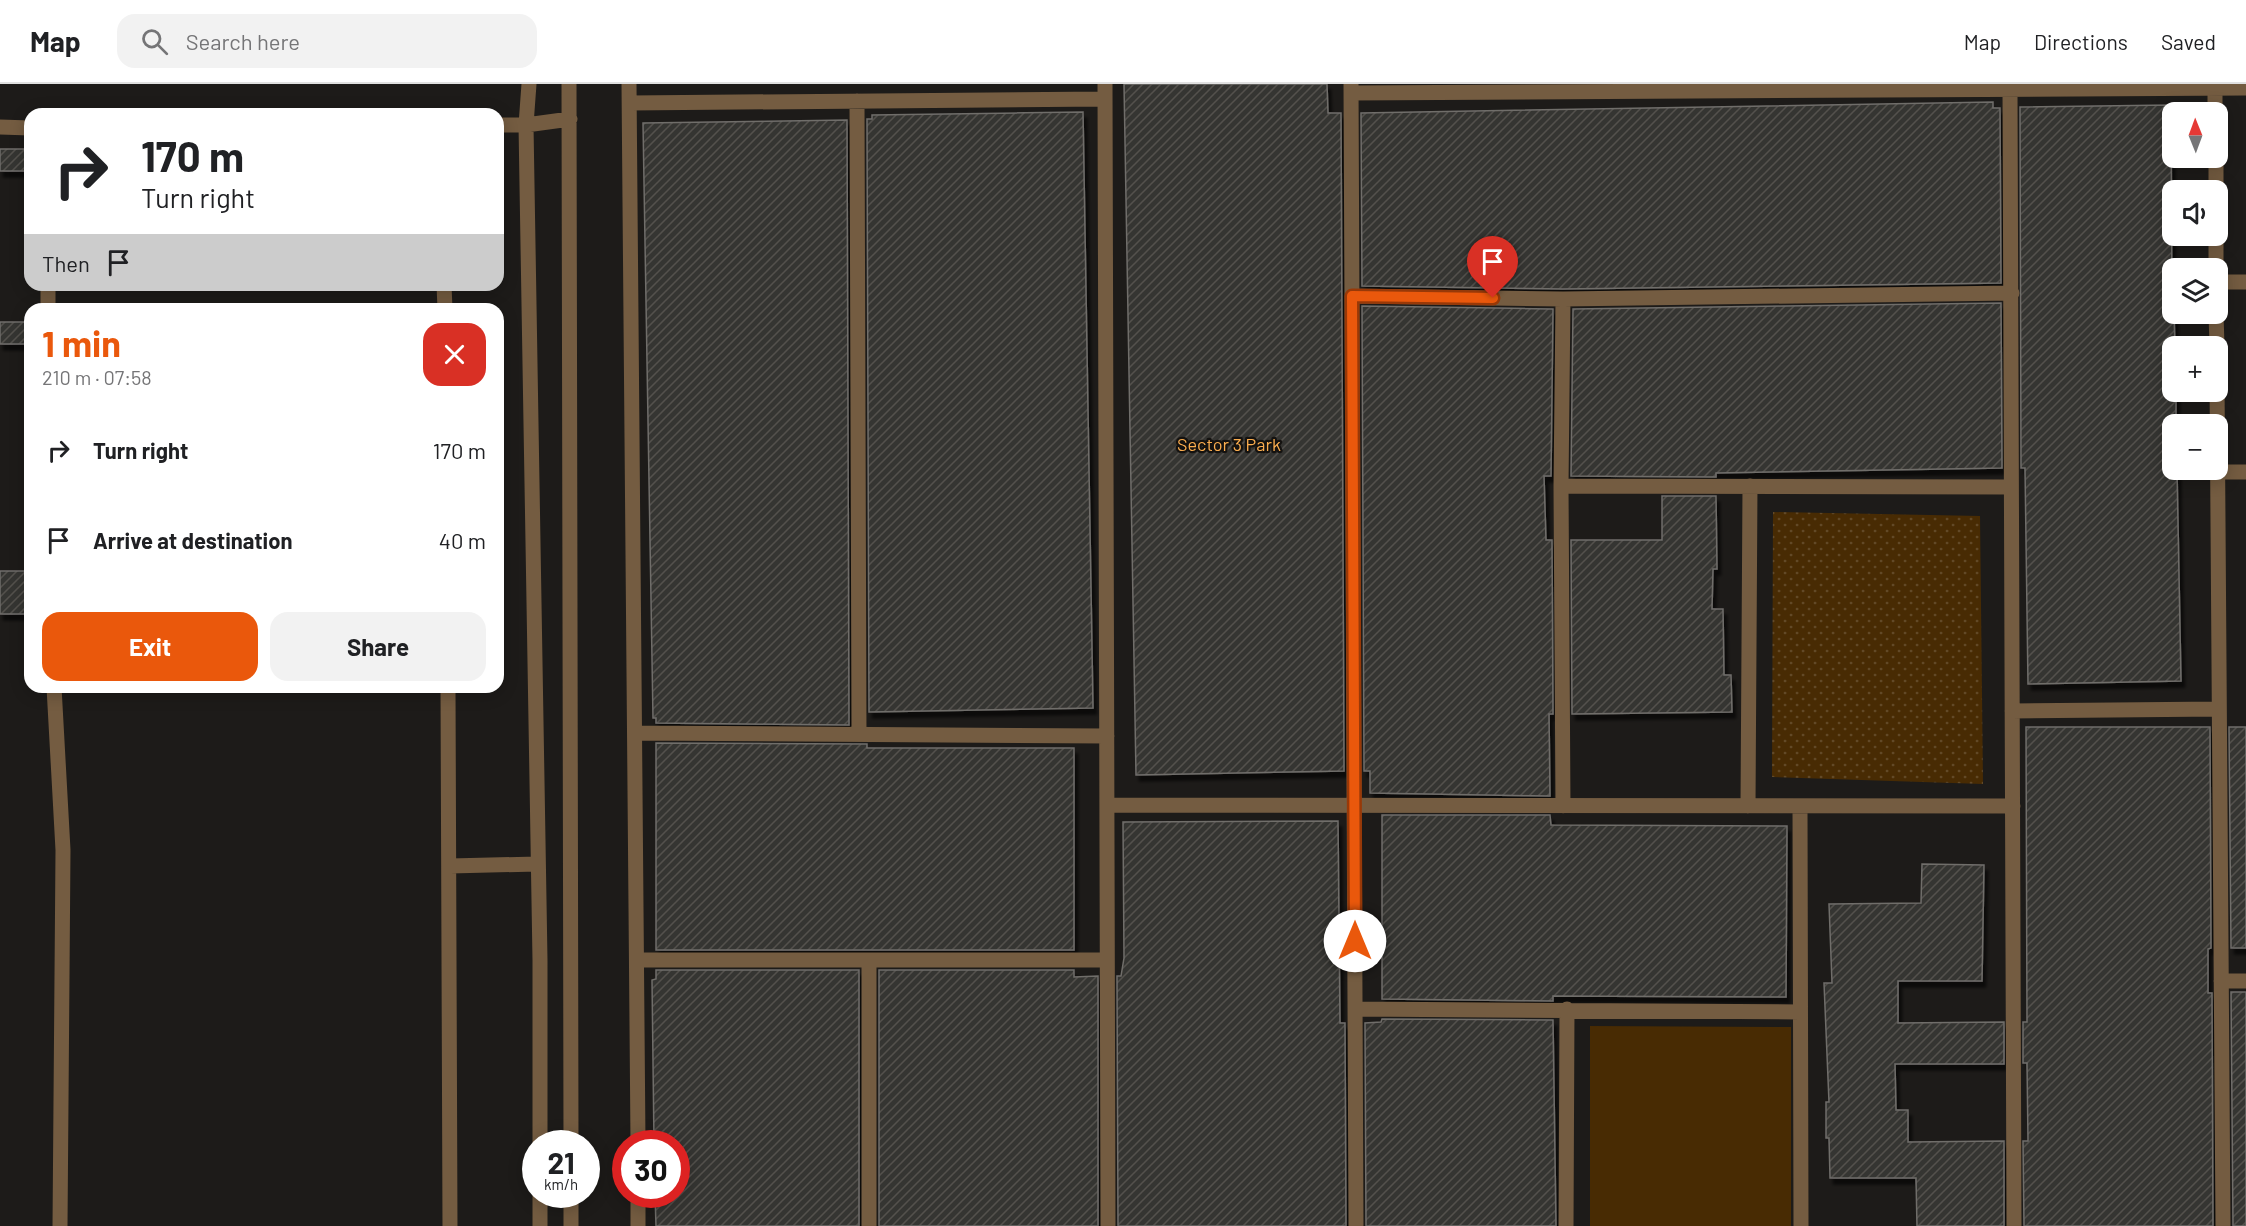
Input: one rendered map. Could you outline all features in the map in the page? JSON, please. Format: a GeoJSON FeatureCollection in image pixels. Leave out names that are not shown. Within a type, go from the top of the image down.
{"type":"FeatureCollection","features":[{"type":"Feature","properties":{"kind":"street"},"geometry":{"type":"LineString","coordinates":[[529,84],[526,125],[540,960],[540,1130]]}},
{"type":"Feature","properties":{"kind":"street"},"geometry":{"type":"LineString","coordinates":[[569,84],[571,1130]]}},
{"type":"Feature","properties":{"kind":"street"},"geometry":{"type":"LineString","coordinates":[[629,84],[638,1130]]}},
{"type":"Feature","properties":{"kind":"street"},"geometry":{"type":"LineString","coordinates":[[1356,1226],[1351,88],[2010,90],[2246,88]]}},
{"type":"Feature","properties":{"kind":"street"},"geometry":{"type":"LineString","coordinates":[[2215,88],[2215,102]]}},
{"type":"Feature","properties":{"kind":"street"},"geometry":{"type":"LineString","coordinates":[[2010,90],[2014,1226]]}},
{"type":"Feature","properties":{"kind":"street"},"geometry":{"type":"LineString","coordinates":[[630,103],[857,101],[1105,92],[1108,1226]]}},
{"type":"Feature","properties":{"kind":"street"},"geometry":{"type":"LineString","coordinates":[[857,101],[859,733]]}},
{"type":"Feature","properties":{"kind":"street"},"geometry":{"type":"LineString","coordinates":[[504,125],[526,125],[570,119]]}},
{"type":"Feature","properties":{"kind":"street"},"geometry":{"type":"LineString","coordinates":[[0,127],[24,128]]}},
{"type":"Feature","properties":{"kind":"street"},"geometry":{"type":"LineString","coordinates":[[2228,282],[2246,282]]}},
{"type":"Feature","properties":{"kind":"street"},"geometry":{"type":"LineString","coordinates":[[1352,296],[1563,299],[2012,293]]}},
{"type":"Feature","properties":{"kind":"street"},"geometry":{"type":"LineString","coordinates":[[1563,299],[1561,486],[1563,806]]}},
{"type":"Feature","properties":{"kind":"street"},"geometry":{"type":"LineString","coordinates":[[2228,471],[2246,472]]}},
{"type":"Feature","properties":{"kind":"street"},"geometry":{"type":"LineString","coordinates":[[2218,480],[2223,1226]]}},
{"type":"Feature","properties":{"kind":"street"},"geometry":{"type":"LineString","coordinates":[[1561,486],[2012,487]]}},
{"type":"Feature","properties":{"kind":"street"},"geometry":{"type":"LineString","coordinates":[[1748,806],[1750,486]]}},
{"type":"Feature","properties":{"kind":"street"},"geometry":{"type":"LineString","coordinates":[[54,693],[63,850],[60,1226]]}},
{"type":"Feature","properties":{"kind":"street"},"geometry":{"type":"LineString","coordinates":[[448,693],[450,1226]]}},
{"type":"Feature","properties":{"kind":"street"},"geometry":{"type":"LineString","coordinates":[[2012,711],[2219,710]]}},
{"type":"Feature","properties":{"kind":"street"},"geometry":{"type":"LineString","coordinates":[[635,733],[1107,736]]}},
{"type":"Feature","properties":{"kind":"street"},"geometry":{"type":"LineString","coordinates":[[1107,805],[2013,807]]}},
{"type":"Feature","properties":{"kind":"street"},"geometry":{"type":"LineString","coordinates":[[1800,806],[1801,1226]]}},
{"type":"Feature","properties":{"kind":"street"},"geometry":{"type":"LineString","coordinates":[[450,866],[537,864]]}},
{"type":"Feature","properties":{"kind":"street"},"geometry":{"type":"LineString","coordinates":[[638,960],[1107,960]]}},
{"type":"Feature","properties":{"kind":"street"},"geometry":{"type":"LineString","coordinates":[[869,960],[869,1226]]}},
{"type":"Feature","properties":{"kind":"street"},"geometry":{"type":"LineString","coordinates":[[2221,981],[2246,981]]}},
{"type":"Feature","properties":{"kind":"street"},"geometry":{"type":"LineString","coordinates":[[1355,1009],[1800,1012]]}},
{"type":"Feature","properties":{"kind":"street"},"geometry":{"type":"LineString","coordinates":[[1566,1226],[1567,1009]]}},
{"type":"Feature","properties":{"kind":"street"},"geometry":{"type":"LineString","coordinates":[[540,1208],[540,1226]]}},
{"type":"Feature","properties":{"kind":"street"},"geometry":{"type":"LineString","coordinates":[[571,1208],[572,1226]]}},
{"type":"Feature","properties":{"kind":"street"},"geometry":{"type":"LineString","coordinates":[[638,1208],[638,1226]]}},
{"type":"Feature","properties":{"kind":"shaded area"},"geometry":{"type":"Polygon","coordinates":[[[1773,512],[1980,516],[1983,784],[1772,777],[1773,512]]]}},
{"type":"Feature","properties":{"kind":"shaded area"},"geometry":{"type":"Polygon","coordinates":[[[1590,1026],[1791,1027],[1791,1226],[1590,1226],[1590,1026]]]}},
{"type":"Feature","properties":{"kind":"building","name":"Sector 3 Park"},"geometry":{"type":"Polygon","coordinates":[[[1124,84],[1327,84],[1328,113],[1341,113],[1344,771],[1136,775],[1124,84]]]}},
{"type":"Feature","properties":{"kind":"building"},"geometry":{"type":"Polygon","coordinates":[[[1993,102],[1993,108],[2000,108],[2001,283],[1563,289],[1362,286],[1361,113],[1993,102]]]}},
{"type":"Feature","properties":{"kind":"building"},"geometry":{"type":"Polygon","coordinates":[[[2162,105],[2162,168],[2171,168],[2171,180],[2162,180],[2162,246],[2172,246],[2172,258],[2162,258],[2162,324],[2174,324],[2175,336],[2162,336],[2162,402],[2176,402],[2176,414],[2162,414],[2162,480],[2177,480],[2181,681],[2028,684],[2025,468],[2021,468],[2020,107],[2162,105]]]}},
{"type":"Feature","properties":{"kind":"building"},"geometry":{"type":"Polygon","coordinates":[[[1083,112],[1093,708],[869,712],[867,119],[872,119],[872,115],[1083,112]]]}},
{"type":"Feature","properties":{"kind":"building"},"geometry":{"type":"Polygon","coordinates":[[[847,120],[849,725],[656,723],[656,718],[653,718],[643,123],[847,120]]]}},
{"type":"Feature","properties":{"kind":"building"},"geometry":{"type":"Polygon","coordinates":[[[0,149],[24,149],[24,171],[0,171],[0,149]]]}},
{"type":"Feature","properties":{"kind":"building"},"geometry":{"type":"Polygon","coordinates":[[[2001,303],[2002,468],[1716,473],[1716,477],[1571,476],[1573,309],[2001,303]]]}},
{"type":"Feature","properties":{"kind":"building"},"geometry":{"type":"Polygon","coordinates":[[[1362,306],[1553,309],[1551,476],[1544,476],[1546,540],[1552,540],[1553,714],[1549,714],[1550,796],[1370,793],[1370,771],[1364,771],[1362,306]]]}},
{"type":"Feature","properties":{"kind":"building"},"geometry":{"type":"Polygon","coordinates":[[[0,322],[24,322],[24,344],[0,344],[0,322]]]}},
{"type":"Feature","properties":{"kind":"building"},"geometry":{"type":"Polygon","coordinates":[[[1662,496],[1716,496],[1717,569],[1713,569],[1712,609],[1723,609],[1724,675],[1731,675],[1732,712],[1572,714],[1571,540],[1662,540],[1662,496]]]}},
{"type":"Feature","properties":{"kind":"building"},"geometry":{"type":"Polygon","coordinates":[[[0,571],[24,571],[24,614],[0,614],[0,571]]]}},
{"type":"Feature","properties":{"kind":"building"},"geometry":{"type":"Polygon","coordinates":[[[2026,727],[2210,727],[2211,948],[2208,949],[2208,993],[2212,993],[2213,1226],[2024,1226],[2023,1141],[2028,1141],[2027,1063],[2023,1063],[2023,1022],[2027,1022],[2026,727]]]}},
{"type":"Feature","properties":{"kind":"building"},"geometry":{"type":"Polygon","coordinates":[[[2229,727],[2246,727],[2246,948],[2231,948],[2229,727]]]}},
{"type":"Feature","properties":{"kind":"building"},"geometry":{"type":"Polygon","coordinates":[[[656,743],[867,744],[867,748],[1074,748],[1074,950],[656,950],[656,743]]]}},
{"type":"Feature","properties":{"kind":"building"},"geometry":{"type":"Polygon","coordinates":[[[1382,815],[1550,815],[1551,825],[1787,826],[1786,997],[1553,996],[1553,1001],[1382,999],[1382,815]]]}},
{"type":"Feature","properties":{"kind":"building"},"geometry":{"type":"Polygon","coordinates":[[[1338,821],[1340,1023],[1345,1023],[1346,1226],[1118,1226],[1117,976],[1121,976],[1124,958],[1123,822],[1338,821]]]}},
{"type":"Feature","properties":{"kind":"building"},"geometry":{"type":"Polygon","coordinates":[[[1922,864],[1984,865],[1982,981],[1898,981],[1898,1023],[2004,1022],[2004,1064],[1895,1064],[1896,1110],[1908,1110],[1908,1142],[2004,1141],[2004,1226],[1917,1226],[1916,1178],[1830,1178],[1829,1138],[1826,1138],[1826,1102],[1829,1102],[1824,983],[1832,983],[1829,904],[1921,903],[1922,864]]]}},
{"type":"Feature","properties":{"kind":"building"},"geometry":{"type":"Polygon","coordinates":[[[656,970],[859,970],[859,1226],[656,1226],[655,1208],[690,1208],[690,1130],[654,1130],[652,980],[656,979],[656,970]]]}},
{"type":"Feature","properties":{"kind":"building"},"geometry":{"type":"Polygon","coordinates":[[[879,970],[1074,970],[1074,977],[1098,976],[1098,1226],[879,1226],[879,970]]]}},
{"type":"Feature","properties":{"kind":"building"},"geometry":{"type":"Polygon","coordinates":[[[2231,992],[2246,992],[2246,1226],[2233,1226],[2231,992]]]}},
{"type":"Feature","properties":{"kind":"building"},"geometry":{"type":"Polygon","coordinates":[[[1382,1019],[1553,1020],[1556,1226],[1366,1226],[1365,1023],[1381,1022],[1382,1019]]]}},
{"type":"Feature","properties":{"kind":"route"},"geometry":{"type":"LineString","coordinates":[[1355,941],[1352,296],[1493,298]]}}]}
